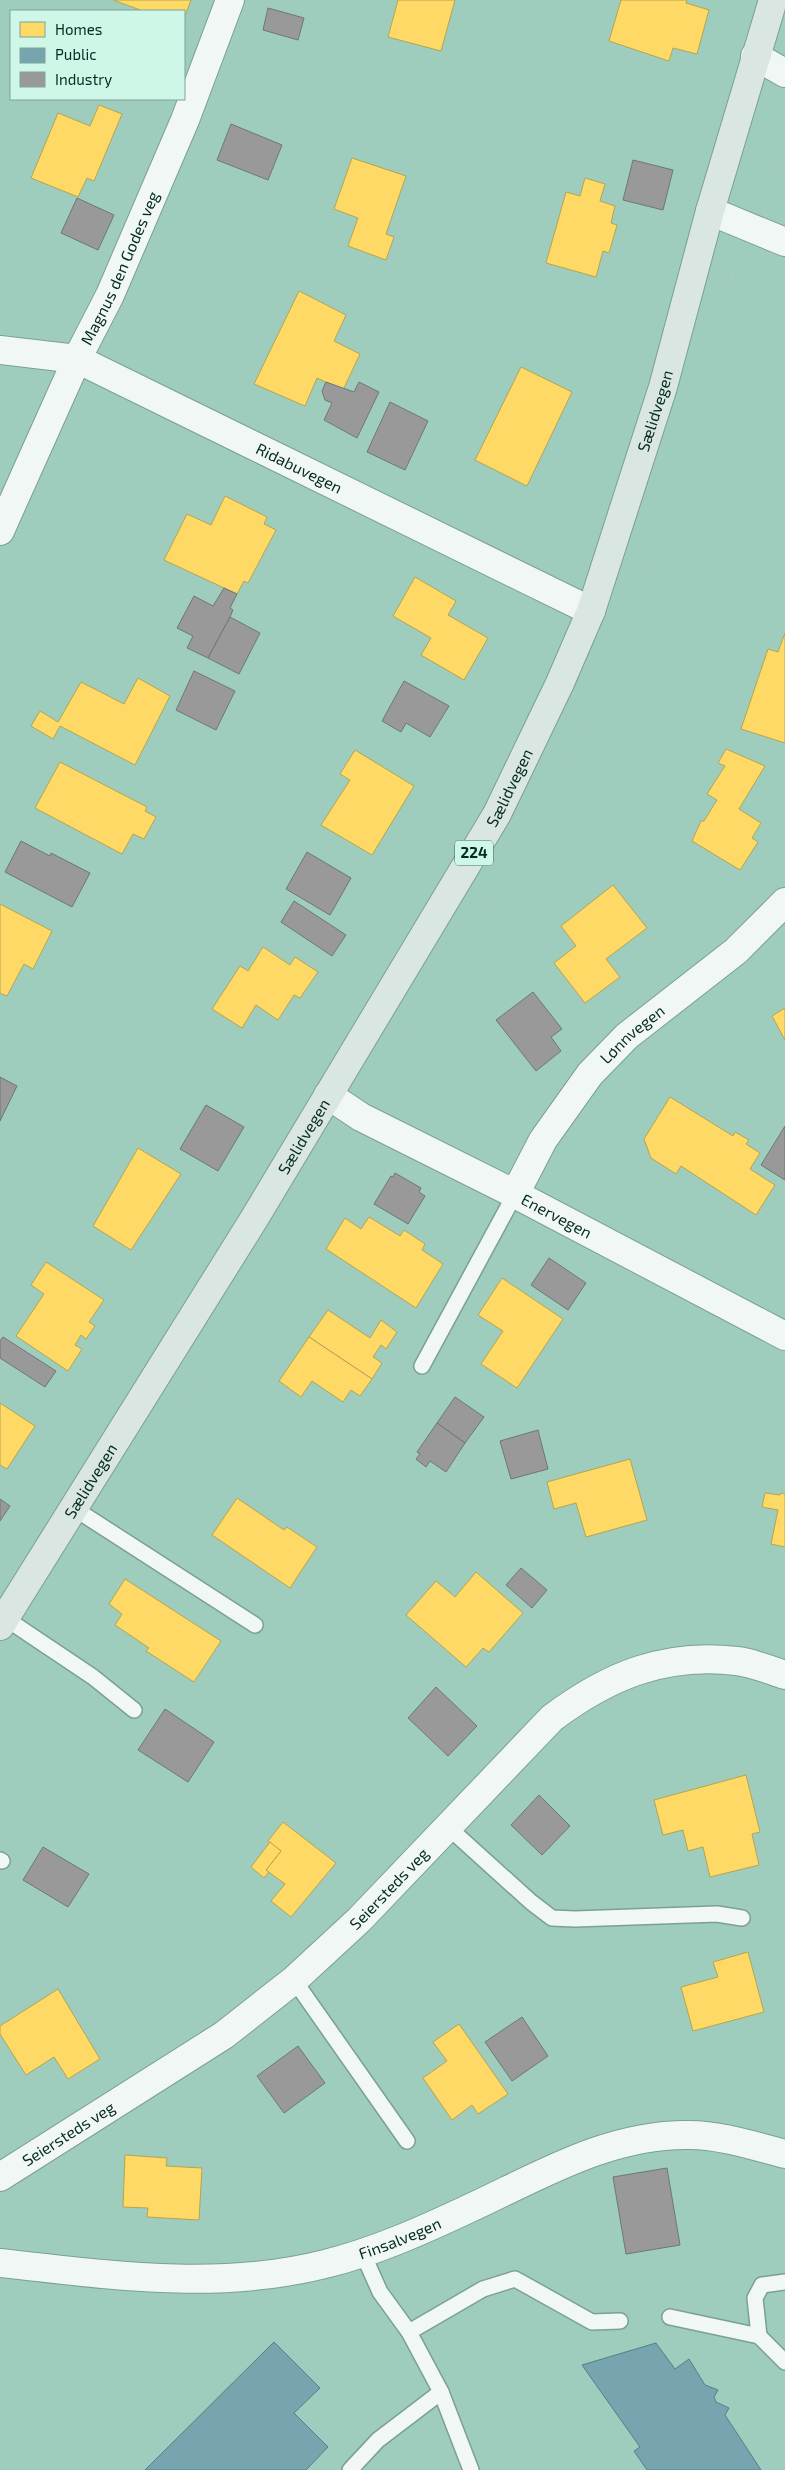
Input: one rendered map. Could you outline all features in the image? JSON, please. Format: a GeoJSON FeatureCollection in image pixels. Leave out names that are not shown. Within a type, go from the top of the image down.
{"type":"FeatureCollection","features":[{"type":"Feature","properties":{"kind":"main road","name":"Sælidvegen"},"geometry":{"type":"LineString","coordinates":[[3,1622],[328,1095],[497,814],[560,683],[591,611],[663,387],[710,211],[773,0]]}},
{"type":"Feature","properties":{"kind":"street","name":"Magnus den Godes veg"},"geometry":{"type":"LineString","coordinates":[[0,532],[77,359],[110,295],[174,146],[230,0]]}},
{"type":"Feature","properties":{"kind":"street"},"geometry":{"type":"LineString","coordinates":[[755,56],[785,72]]}},
{"type":"Feature","properties":{"kind":"street"},"geometry":{"type":"LineString","coordinates":[[710,211],[785,242]]}},
{"type":"Feature","properties":{"kind":"street","name":"Ridabuvegen"},"geometry":{"type":"LineString","coordinates":[[0,350],[77,359],[591,611]]}},
{"type":"Feature","properties":{"kind":"street","name":"Lønnvegen"},"geometry":{"type":"LineString","coordinates":[[515,1194],[543,1140],[590,1074],[627,1036],[736,951],[784,904]]}},
{"type":"Feature","properties":{"kind":"street","name":"Enervegen"},"geometry":{"type":"LineString","coordinates":[[328,1095],[361,1117],[515,1194],[785,1336]]}},
{"type":"Feature","properties":{"kind":"street","name":"Seiersteds veg"},"geometry":{"type":"LineString","coordinates":[[0,2177],[224,2035],[294,1980],[359,1920],[552,1718],[584,1694],[617,1678],[656,1665],[696,1659],[738,1661],[785,1675]]}},
{"type":"Feature","properties":{"kind":"street","name":"Finsalvegen"},"geometry":{"type":"LineString","coordinates":[[0,2264],[145,2279],[195,2280],[260,2277],[324,2265],[364,2254],[466,2210],[562,2163],[639,2139],[690,2134],[734,2141],[785,2154]]}},
{"type":"Feature","properties":{"kind":"lane"},"geometry":{"type":"LineString","coordinates":[[422,1366],[515,1194]]}},
{"type":"Feature","properties":{"kind":"lane"},"geometry":{"type":"LineString","coordinates":[[74,1509],[256,1625]]}},
{"type":"Feature","properties":{"kind":"lane"},"geometry":{"type":"LineString","coordinates":[[3,1622],[94,1677],[134,1710]]}},
{"type":"Feature","properties":{"kind":"lane"},"geometry":{"type":"LineString","coordinates":[[448,1827],[531,1902],[552,1918],[575,1919],[717,1914],[742,1918]]}},
{"type":"Feature","properties":{"kind":"lane"},"geometry":{"type":"LineString","coordinates":[[294,1980],[407,2141]]}},
{"type":"Feature","properties":{"kind":"lane"},"geometry":{"type":"LineString","coordinates":[[364,2254],[380,2292],[409,2332],[441,2392],[471,2470]]}},
{"type":"Feature","properties":{"kind":"lane"},"geometry":{"type":"LineString","coordinates":[[409,2332],[483,2289],[515,2279],[592,2322],[620,2321]]}},
{"type":"Feature","properties":{"kind":"lane"},"geometry":{"type":"LineString","coordinates":[[759,2336],[755,2298],[762,2285],[785,2282]]}},
{"type":"Feature","properties":{"kind":"lane"},"geometry":{"type":"LineString","coordinates":[[670,2317],[759,2336],[785,2362]]}},
{"type":"Feature","properties":{"kind":"lane"},"geometry":{"type":"LineString","coordinates":[[350,2470],[378,2440],[441,2392]]}},
{"type":"Feature","properties":{"kind":"path"},"geometry":{"type":"LineString","coordinates":[[620,2321],[628,2292],[648,2284],[670,2317]]}},
{"type":"Feature","properties":{"kind":"building: Homes"},"geometry":{"type":"Polygon","coordinates":[[[113,0],[191,0],[185,16],[185,10],[140,10],[113,0]]]}},
{"type":"Feature","properties":{"kind":"building: Homes"},"geometry":{"type":"Polygon","coordinates":[[[398,0],[455,0],[441,51],[388,37],[398,0]]]}},
{"type":"Feature","properties":{"kind":"building: Homes"},"geometry":{"type":"Polygon","coordinates":[[[621,0],[687,0],[686,3],[709,10],[697,54],[673,48],[669,61],[609,41],[621,0]]]}},
{"type":"Feature","properties":{"kind":"building: Homes"},"geometry":{"type":"Polygon","coordinates":[[[99,105],[122,114],[94,181],[87,178],[78,197],[31,178],[58,113],[90,126],[99,105]]]}},
{"type":"Feature","properties":{"kind":"building: Homes"},"geometry":{"type":"Polygon","coordinates":[[[352,158],[406,176],[386,234],[394,237],[386,260],[348,246],[358,218],[334,209],[352,158]]]}},
{"type":"Feature","properties":{"kind":"building: Homes"},"geometry":{"type":"Polygon","coordinates":[[[585,178],[605,184],[600,201],[615,206],[611,223],[617,225],[609,253],[603,251],[596,277],[546,263],[566,192],[580,196],[585,178]]]}},
{"type":"Feature","properties":{"kind":"building: Homes"},"geometry":{"type":"Polygon","coordinates":[[[299,291],[346,315],[334,341],[360,354],[343,390],[317,378],[305,406],[254,384],[299,291]]]}},
{"type":"Feature","properties":{"kind":"building: Homes"},"geometry":{"type":"Polygon","coordinates":[[[521,367],[572,392],[527,486],[475,460],[521,367]]]}},
{"type":"Feature","properties":{"kind":"building: Homes"},"geometry":{"type":"Polygon","coordinates":[[[225,496],[267,517],[264,524],[276,530],[248,583],[244,581],[237,594],[164,560],[187,514],[211,525],[225,496]]]}},
{"type":"Feature","properties":{"kind":"building: Homes"},"geometry":{"type":"Polygon","coordinates":[[[415,577],[456,601],[448,615],[488,638],[464,680],[421,655],[431,638],[393,616],[415,577]]]}},
{"type":"Feature","properties":{"kind":"building: Homes"},"geometry":{"type":"Polygon","coordinates":[[[785,633],[785,743],[741,729],[768,649],[778,652],[785,633]]]}},
{"type":"Feature","properties":{"kind":"building: Homes"},"geometry":{"type":"Polygon","coordinates":[[[138,678],[170,696],[135,765],[60,726],[53,739],[31,726],[40,711],[58,722],[81,682],[124,704],[138,678]]]}},
{"type":"Feature","properties":{"kind":"building: Homes"},"geometry":{"type":"Polygon","coordinates":[[[726,749],[765,766],[739,809],[761,823],[752,838],[758,842],[740,870],[692,841],[701,821],[704,821],[717,800],[707,794],[725,766],[718,763],[726,749]]]}},
{"type":"Feature","properties":{"kind":"building: Homes"},"geometry":{"type":"Polygon","coordinates":[[[355,750],[414,786],[372,855],[321,825],[350,780],[340,774],[355,750]]]}},
{"type":"Feature","properties":{"kind":"building: Homes"},"geometry":{"type":"Polygon","coordinates":[[[60,762],[147,807],[145,811],[156,817],[144,839],[133,834],[122,854],[35,808],[60,762]]]}},
{"type":"Feature","properties":{"kind":"building: Homes"},"geometry":{"type":"Polygon","coordinates":[[[613,885],[647,928],[606,959],[620,977],[585,1003],[554,963],[576,946],[561,926],[613,885]]]}},
{"type":"Feature","properties":{"kind":"building: Homes"},"geometry":{"type":"Polygon","coordinates":[[[0,904],[52,931],[33,969],[24,964],[7,996],[0,993],[0,904]]]}},
{"type":"Feature","properties":{"kind":"building: Homes"},"geometry":{"type":"Polygon","coordinates":[[[263,947],[290,965],[295,957],[318,972],[300,998],[294,995],[278,1020],[256,1005],[242,1028],[212,1009],[240,966],[248,971],[263,947]]]}},
{"type":"Feature","properties":{"kind":"building: Homes"},"geometry":{"type":"Polygon","coordinates":[[[785,1008],[785,1040],[772,1016],[785,1008]]]}},
{"type":"Feature","properties":{"kind":"building: Homes"},"geometry":{"type":"Polygon","coordinates":[[[670,1097],[733,1136],[735,1132],[749,1140],[746,1144],[760,1153],[750,1169],[775,1185],[756,1215],[681,1166],[676,1174],[651,1158],[644,1139],[670,1097]]]}},
{"type":"Feature","properties":{"kind":"building: Homes"},"geometry":{"type":"Polygon","coordinates":[[[138,1148],[181,1174],[131,1250],[93,1226],[138,1148]]]}},
{"type":"Feature","properties":{"kind":"building: Homes"},"geometry":{"type":"Polygon","coordinates":[[[369,1217],[400,1236],[404,1230],[425,1244],[422,1250],[443,1264],[416,1308],[326,1249],[345,1218],[361,1229],[369,1217]]]}},
{"type":"Feature","properties":{"kind":"building: Homes"},"geometry":{"type":"Polygon","coordinates":[[[46,1262],[104,1300],[89,1322],[95,1326],[86,1339],[81,1335],[75,1345],[82,1349],[68,1371],[16,1336],[44,1294],[31,1285],[46,1262]]]}},
{"type":"Feature","properties":{"kind":"building: Homes"},"geometry":{"type":"Polygon","coordinates":[[[502,1278],[563,1319],[517,1388],[481,1364],[503,1331],[478,1315],[502,1278]]]}},
{"type":"Feature","properties":{"kind":"building: Homes"},"geometry":{"type":"Polygon","coordinates":[[[328,1310],[370,1338],[381,1320],[397,1332],[386,1349],[381,1345],[373,1357],[382,1363],[372,1379],[309,1337],[328,1310]]]}},
{"type":"Feature","properties":{"kind":"building: Homes"},"geometry":{"type":"Polygon","coordinates":[[[309,1337],[372,1379],[360,1396],[351,1390],[343,1402],[312,1381],[301,1397],[279,1381],[309,1337]]]}},
{"type":"Feature","properties":{"kind":"building: Homes"},"geometry":{"type":"Polygon","coordinates":[[[0,1403],[35,1426],[7,1469],[0,1465],[0,1403]]]}},
{"type":"Feature","properties":{"kind":"building: Homes"},"geometry":{"type":"Polygon","coordinates":[[[630,1459],[647,1520],[586,1537],[576,1503],[554,1509],[547,1482],[630,1459]]]}},
{"type":"Feature","properties":{"kind":"building: Homes"},"geometry":{"type":"Polygon","coordinates":[[[765,1493],[785,1494],[785,1547],[771,1544],[778,1510],[762,1507],[765,1493]]]}},
{"type":"Feature","properties":{"kind":"building: Homes"},"geometry":{"type":"Polygon","coordinates":[[[237,1498],[284,1530],[287,1527],[317,1547],[290,1588],[212,1535],[237,1498]]]}},
{"type":"Feature","properties":{"kind":"building: Homes"},"geometry":{"type":"Polygon","coordinates":[[[476,1572],[523,1613],[489,1652],[483,1648],[466,1667],[406,1615],[436,1581],[455,1597],[476,1572]]]}},
{"type":"Feature","properties":{"kind":"building: Homes"},"geometry":{"type":"Polygon","coordinates":[[[125,1579],[221,1641],[194,1682],[146,1651],[149,1648],[115,1625],[122,1614],[109,1604],[125,1579]]]}},
{"type":"Feature","properties":{"kind":"building: Homes"},"geometry":{"type":"Polygon","coordinates":[[[746,1775],[760,1832],[752,1834],[759,1865],[710,1877],[703,1847],[688,1851],[683,1830],[663,1835],[654,1800],[746,1775]]]}},
{"type":"Feature","properties":{"kind":"building: Homes"},"geometry":{"type":"Polygon","coordinates":[[[283,1822],[336,1863],[291,1917],[271,1901],[285,1884],[266,1870],[281,1851],[268,1841],[283,1822]]]}},
{"type":"Feature","properties":{"kind":"building: Homes"},"geometry":{"type":"Polygon","coordinates":[[[270,1842],[281,1851],[266,1870],[269,1872],[264,1878],[251,1867],[270,1842]]]}},
{"type":"Feature","properties":{"kind":"building: Homes"},"geometry":{"type":"Polygon","coordinates":[[[748,1952],[764,2012],[693,2031],[681,1987],[718,1977],[713,1962],[748,1952]]]}},
{"type":"Feature","properties":{"kind":"building: Homes"},"geometry":{"type":"Polygon","coordinates":[[[58,1989],[100,2059],[68,2079],[54,2057],[26,2075],[0,2034],[0,2026],[58,1989]]]}},
{"type":"Feature","properties":{"kind":"building: Homes"},"geometry":{"type":"Polygon","coordinates":[[[459,2024],[508,2094],[478,2114],[472,2105],[452,2120],[423,2078],[447,2061],[433,2042],[459,2024]]]}},
{"type":"Feature","properties":{"kind":"building: Homes"},"geometry":{"type":"Polygon","coordinates":[[[125,2155],[167,2158],[166,2166],[202,2168],[199,2220],[147,2217],[148,2208],[123,2207],[125,2155]]]}},
{"type":"Feature","properties":{"kind":"building: Public"},"geometry":{"type":"Polygon","coordinates":[[[274,2342],[320,2388],[294,2413],[328,2447],[306,2470],[145,2470],[274,2342]]]}},
{"type":"Feature","properties":{"kind":"building: Public"},"geometry":{"type":"Polygon","coordinates":[[[656,2343],[675,2369],[689,2359],[705,2385],[718,2390],[714,2397],[716,2402],[729,2408],[725,2415],[761,2470],[647,2470],[634,2451],[640,2447],[582,2365],[656,2343]]]}},
{"type":"Feature","properties":{"kind":"building: Industry"},"geometry":{"type":"Polygon","coordinates":[[[268,8],[304,18],[298,40],[263,30],[268,8]]]}},
{"type":"Feature","properties":{"kind":"building: Industry"},"geometry":{"type":"Polygon","coordinates":[[[231,124],[282,145],[268,180],[217,160],[231,124]]]}},
{"type":"Feature","properties":{"kind":"building: Industry"},"geometry":{"type":"Polygon","coordinates":[[[633,160],[673,170],[663,210],[623,200],[633,160]]]}},
{"type":"Feature","properties":{"kind":"building: Industry"},"geometry":{"type":"Polygon","coordinates":[[[77,198],[114,215],[98,250],[61,233],[77,198]]]}},
{"type":"Feature","properties":{"kind":"building: Industry"},"geometry":{"type":"Polygon","coordinates":[[[326,382],[354,392],[359,382],[379,392],[357,438],[324,420],[332,403],[325,400],[322,391],[326,382]]]}},
{"type":"Feature","properties":{"kind":"building: Industry"},"geometry":{"type":"Polygon","coordinates":[[[390,402],[428,421],[405,470],[367,452],[390,402]]]}},
{"type":"Feature","properties":{"kind":"building: Industry"},"geometry":{"type":"Polygon","coordinates":[[[224,588],[237,594],[230,608],[233,610],[230,617],[208,658],[187,648],[193,636],[177,628],[194,596],[213,606],[224,588]]]}},
{"type":"Feature","properties":{"kind":"building: Industry"},"geometry":{"type":"Polygon","coordinates":[[[230,617],[260,633],[239,674],[208,658],[230,617]]]}},
{"type":"Feature","properties":{"kind":"building: Industry"},"geometry":{"type":"Polygon","coordinates":[[[194,671],[235,691],[216,730],[176,710],[194,671]]]}},
{"type":"Feature","properties":{"kind":"building: Industry"},"geometry":{"type":"Polygon","coordinates":[[[404,681],[449,706],[430,737],[406,723],[401,732],[382,721],[404,681]]]}},
{"type":"Feature","properties":{"kind":"building: Industry"},"geometry":{"type":"Polygon","coordinates":[[[21,841],[50,856],[51,853],[90,873],[72,907],[5,872],[21,841]]]}},
{"type":"Feature","properties":{"kind":"building: Industry"},"geometry":{"type":"Polygon","coordinates":[[[307,852],[351,878],[330,915],[286,889],[307,852]]]}},
{"type":"Feature","properties":{"kind":"building: Industry"},"geometry":{"type":"Polygon","coordinates":[[[294,901],[346,935],[332,956],[281,922],[294,901]]]}},
{"type":"Feature","properties":{"kind":"building: Industry"},"geometry":{"type":"Polygon","coordinates":[[[533,992],[562,1029],[551,1037],[561,1051],[536,1071],[496,1020],[533,992]]]}},
{"type":"Feature","properties":{"kind":"building: Industry"},"geometry":{"type":"Polygon","coordinates":[[[0,1077],[17,1086],[0,1121],[0,1077]]]}},
{"type":"Feature","properties":{"kind":"building: Industry"},"geometry":{"type":"Polygon","coordinates":[[[206,1105],[244,1127],[218,1171],[180,1149],[206,1105]]]}},
{"type":"Feature","properties":{"kind":"building: Industry"},"geometry":{"type":"Polygon","coordinates":[[[785,1126],[785,1180],[761,1165],[785,1126]]]}},
{"type":"Feature","properties":{"kind":"building: Industry"},"geometry":{"type":"Polygon","coordinates":[[[395,1173],[421,1188],[419,1192],[425,1196],[408,1224],[374,1204],[391,1176],[393,1177],[395,1173]]]}},
{"type":"Feature","properties":{"kind":"building: Industry"},"geometry":{"type":"Polygon","coordinates":[[[549,1258],[586,1283],[568,1310],[531,1285],[549,1258]]]}},
{"type":"Feature","properties":{"kind":"building: Industry"},"geometry":{"type":"Polygon","coordinates":[[[3,1337],[56,1371],[45,1387],[0,1358],[0,1341],[3,1337]]]}},
{"type":"Feature","properties":{"kind":"building: Industry"},"geometry":{"type":"Polygon","coordinates":[[[455,1397],[484,1417],[465,1443],[437,1423],[455,1397]]]}},
{"type":"Feature","properties":{"kind":"building: Industry"},"geometry":{"type":"Polygon","coordinates":[[[437,1423],[465,1443],[446,1472],[430,1461],[426,1467],[416,1459],[420,1454],[417,1452],[437,1423]]]}},
{"type":"Feature","properties":{"kind":"building: Industry"},"geometry":{"type":"Polygon","coordinates":[[[538,1430],[548,1469],[511,1479],[500,1441],[538,1430]]]}},
{"type":"Feature","properties":{"kind":"building: Industry"},"geometry":{"type":"Polygon","coordinates":[[[0,1499],[10,1506],[0,1521],[0,1499]]]}},
{"type":"Feature","properties":{"kind":"building: Industry"},"geometry":{"type":"Polygon","coordinates":[[[521,1568],[547,1590],[532,1608],[506,1585],[521,1568]]]}},
{"type":"Feature","properties":{"kind":"building: Industry"},"geometry":{"type":"Polygon","coordinates":[[[436,1687],[477,1726],[448,1756],[408,1718],[436,1687]]]}},
{"type":"Feature","properties":{"kind":"building: Industry"},"geometry":{"type":"Polygon","coordinates":[[[165,1709],[214,1742],[188,1782],[138,1750],[165,1709]]]}},
{"type":"Feature","properties":{"kind":"building: Industry"},"geometry":{"type":"Polygon","coordinates":[[[539,1795],[570,1826],[542,1855],[511,1825],[539,1795]]]}},
{"type":"Feature","properties":{"kind":"building: Industry"},"geometry":{"type":"Polygon","coordinates":[[[43,1847],[89,1874],[68,1907],[23,1880],[43,1847]]]}},
{"type":"Feature","properties":{"kind":"building: Industry"},"geometry":{"type":"Polygon","coordinates":[[[522,2017],[548,2056],[512,2081],[485,2042],[522,2017]]]}},
{"type":"Feature","properties":{"kind":"building: Industry"},"geometry":{"type":"Polygon","coordinates":[[[298,2046],[325,2083],[284,2113],[257,2076],[298,2046]]]}},
{"type":"Feature","properties":{"kind":"building: Industry"},"geometry":{"type":"Polygon","coordinates":[[[667,2168],[680,2245],[626,2254],[613,2177],[667,2168]]]}}]}
